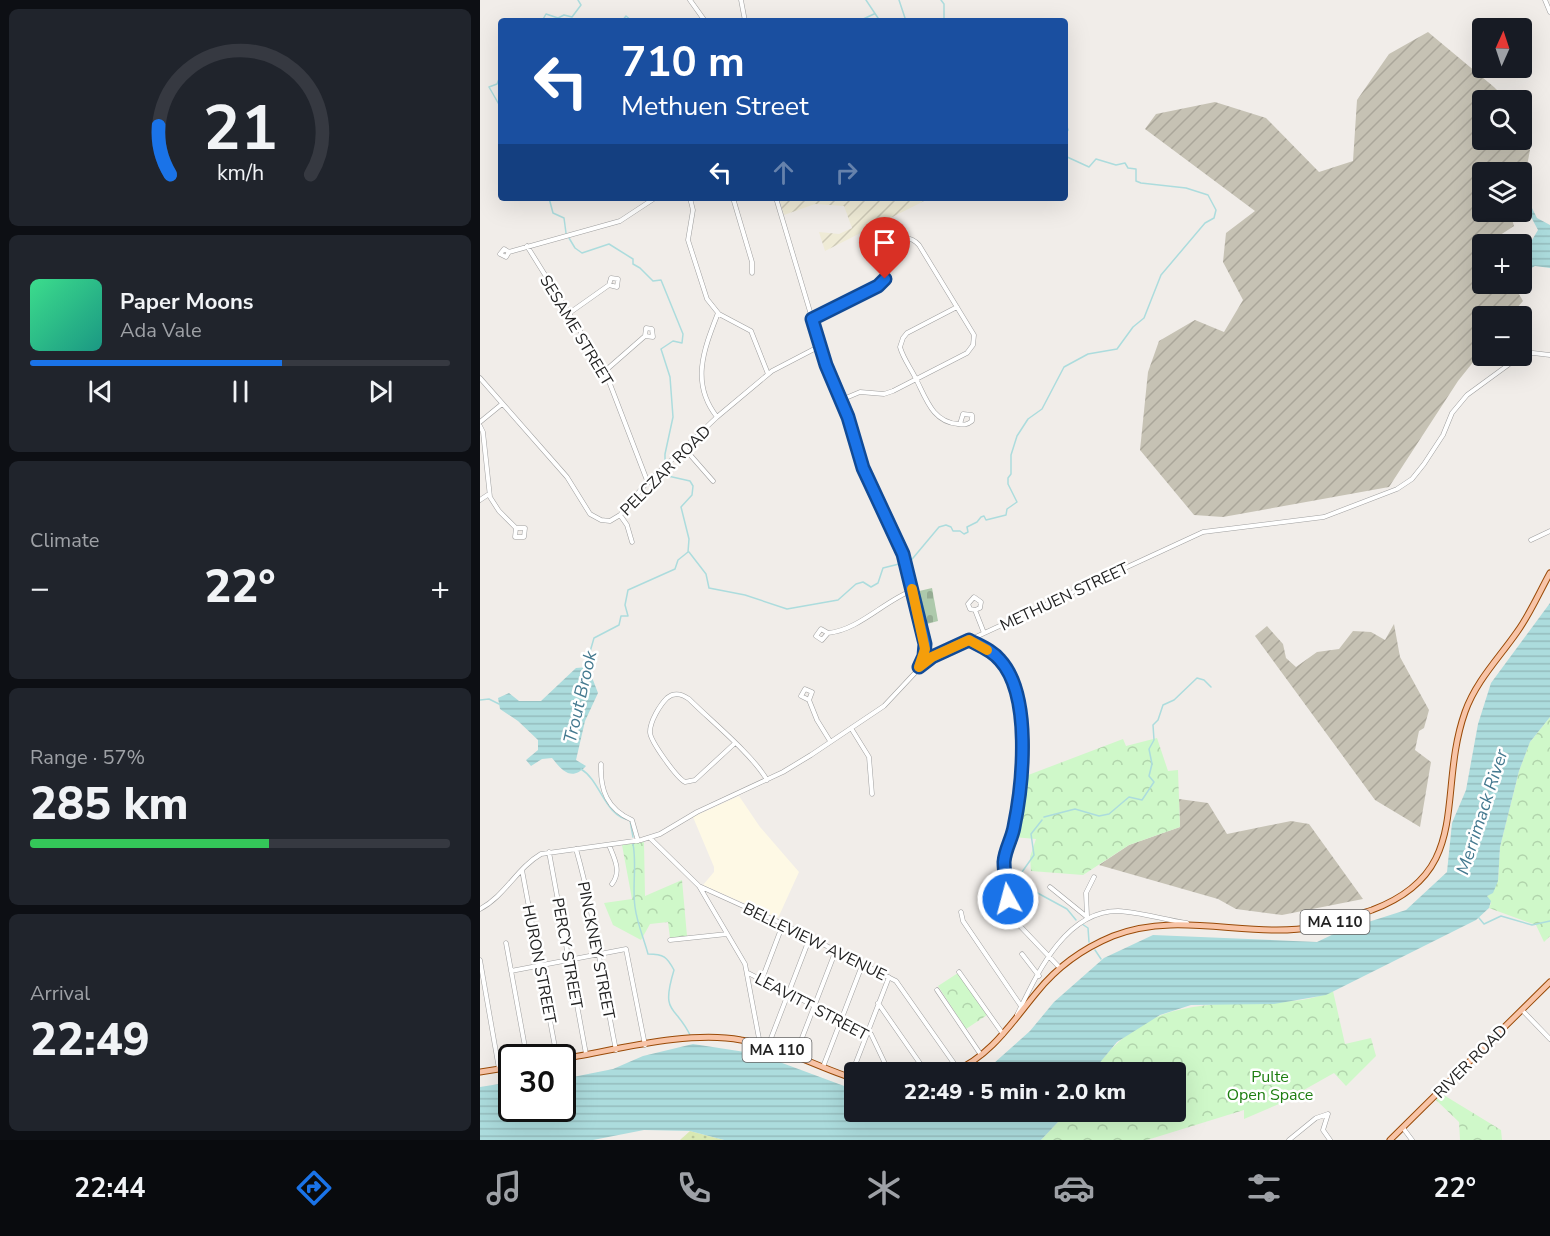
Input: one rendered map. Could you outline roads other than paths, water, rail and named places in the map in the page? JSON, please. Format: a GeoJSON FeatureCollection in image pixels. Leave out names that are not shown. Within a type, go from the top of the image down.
{"type":"FeatureCollection","features":[{"type":"Feature","properties":{"kind":"main road","name":"MA 110"},"geometry":{"type":"LineString","coordinates":[[971,1062],[981,1056],[1003,1034],[1060,968],[1092,946],[1122,933],[1156,925],[1199,925],[1275,930],[1320,926],[1395,901],[1420,883],[1432,868],[1441,848],[1458,738],[1466,710],[1483,678],[1527,617],[1550,573]]}},
{"type":"Feature","properties":{"kind":"main road","name":"RIVER ROAD"},"geometry":{"type":"LineString","coordinates":[[1390,1140],[1550,982]]}},
{"type":"Feature","properties":{"kind":"main road","name":"MA 110"},"geometry":{"type":"LineString","coordinates":[[576,1057],[691,1038],[725,1038],[760,1044],[844,1075]]}},
{"type":"Feature","properties":{"kind":"main road"},"geometry":{"type":"LineString","coordinates":[[480,1072],[498,1069]]}},
{"type":"Feature","properties":{"kind":"street"},"geometry":{"type":"LineString","coordinates":[[690,0],[703,18]]}},
{"type":"Feature","properties":{"kind":"street"},"geometry":{"type":"LineString","coordinates":[[741,0],[744,18]]}},
{"type":"Feature","properties":{"kind":"street"},"geometry":{"type":"LineString","coordinates":[[1545,0],[1550,12]]}},
{"type":"Feature","properties":{"kind":"street"},"geometry":{"type":"LineString","coordinates":[[509,252],[620,221],[650,201]]}},
{"type":"Feature","properties":{"kind":"street"},"geometry":{"type":"LineString","coordinates":[[691,201],[693,210],[688,240],[707,299],[718,313],[751,331],[768,374]]}},
{"type":"Feature","properties":{"kind":"street"},"geometry":{"type":"LineString","coordinates":[[734,201],[752,262],[752,273]]}},
{"type":"Feature","properties":{"kind":"street"},"geometry":{"type":"LineString","coordinates":[[777,201],[820,346],[841,400],[863,468],[897,539],[913,590],[925,649],[919,667]]}},
{"type":"Feature","properties":{"kind":"street"},"geometry":{"type":"LineString","coordinates":[[812,319],[880,285],[886,274],[885,249],[890,243],[904,238],[917,243],[974,335],[972,347],[888,393],[864,391],[841,400]]}},
{"type":"Feature","properties":{"kind":"street","name":"SESAME STREET"},"geometry":{"type":"LineString","coordinates":[[527,246],[605,370],[648,483]]}},
{"type":"Feature","properties":{"kind":"street"},"geometry":{"type":"LineString","coordinates":[[568,314],[609,285]]}},
{"type":"Feature","properties":{"kind":"street"},"geometry":{"type":"LineString","coordinates":[[957,307],[903,338],[901,350],[935,414],[945,421],[960,424]]}},
{"type":"Feature","properties":{"kind":"street"},"geometry":{"type":"LineString","coordinates":[[717,417],[708,401],[701,366],[704,348],[718,313]]}},
{"type":"Feature","properties":{"kind":"street"},"geometry":{"type":"LineString","coordinates":[[605,370],[645,336]]}},
{"type":"Feature","properties":{"kind":"street","name":"PELCZAR ROAD"},"geometry":{"type":"LineString","coordinates":[[480,378],[567,477],[592,516],[607,521],[620,516],[648,483],[717,417],[768,374],[779,366],[820,346]]}},
{"type":"Feature","properties":{"kind":"street","name":"METHUEN STREET"},"geometry":{"type":"LineString","coordinates":[[480,909],[501,893],[537,856],[549,852],[650,838],[697,812],[791,768],[884,706],[919,667],[932,657],[1203,532],[1321,518],[1397,489],[1412,479],[1424,464],[1443,435],[1452,412],[1467,395],[1519,357],[1533,353],[1550,355]]}},
{"type":"Feature","properties":{"kind":"street"},"geometry":{"type":"LineString","coordinates":[[502,404],[480,424],[483,432],[489,494],[494,505],[516,528]]}},
{"type":"Feature","properties":{"kind":"street"},"geometry":{"type":"LineString","coordinates":[[685,449],[712,481]]}},
{"type":"Feature","properties":{"kind":"street"},"geometry":{"type":"LineString","coordinates":[[480,500],[489,494]]}},
{"type":"Feature","properties":{"kind":"street"},"geometry":{"type":"LineString","coordinates":[[620,516],[632,542]]}},
{"type":"Feature","properties":{"kind":"street"},"geometry":{"type":"LineString","coordinates":[[1531,540],[1550,531]]}},
{"type":"Feature","properties":{"kind":"street"},"geometry":{"type":"LineString","coordinates":[[828,633],[844,630],[887,601],[913,590]]}},
{"type":"Feature","properties":{"kind":"street"},"geometry":{"type":"LineString","coordinates":[[975,610],[984,633]]}},
{"type":"Feature","properties":{"kind":"street"},"geometry":{"type":"LineString","coordinates":[[969,640],[988,650],[1002,662],[1019,701],[1020,776],[1015,824],[1006,850],[1005,873],[1012,914],[1049,959],[1060,968]]}},
{"type":"Feature","properties":{"kind":"street"},"geometry":{"type":"LineString","coordinates":[[734,744],[695,780],[688,782],[675,774],[651,736],[650,728],[665,699],[680,694],[689,699],[734,744],[767,780]]}},
{"type":"Feature","properties":{"kind":"street"},"geometry":{"type":"LineString","coordinates":[[808,700],[830,741]]}},
{"type":"Feature","properties":{"kind":"street"},"geometry":{"type":"LineString","coordinates":[[851,728],[869,757],[872,795]]}},
{"type":"Feature","properties":{"kind":"street"},"geometry":{"type":"LineString","coordinates":[[601,764],[602,790],[619,814],[632,820],[638,841]]}},
{"type":"Feature","properties":{"kind":"street"},"geometry":{"type":"LineString","coordinates":[[650,838],[699,886],[748,973],[760,1044]]}},
{"type":"Feature","properties":{"kind":"street"},"geometry":{"type":"LineString","coordinates":[[609,845],[618,876],[612,884]]}},
{"type":"Feature","properties":{"kind":"street","name":"PINCKNEY STREET"},"geometry":{"type":"LineString","coordinates":[[576,849],[616,1050]]}},
{"type":"Feature","properties":{"kind":"street","name":"PERCY STREET"},"geometry":{"type":"LineString","coordinates":[[549,852],[586,1055]]}},
{"type":"Feature","properties":{"kind":"street","name":"HURON STREET"},"geometry":{"type":"LineString","coordinates":[[522,870],[554,1044]]}},
{"type":"Feature","properties":{"kind":"street"},"geometry":{"type":"LineString","coordinates":[[1087,917],[1086,893],[1094,877]]}},
{"type":"Feature","properties":{"kind":"street","name":"BELLEVIEW AVENUE"},"geometry":{"type":"LineString","coordinates":[[699,886],[783,924],[889,977],[900,986],[950,1062]]}},
{"type":"Feature","properties":{"kind":"street"},"geometry":{"type":"LineString","coordinates":[[1050,887],[1087,917]]}},
{"type":"Feature","properties":{"kind":"street"},"geometry":{"type":"LineString","coordinates":[[1014,1021],[1049,959],[1069,930],[1087,917],[1119,911],[1199,925]]}},
{"type":"Feature","properties":{"kind":"street"},"geometry":{"type":"LineString","coordinates":[[961,912],[963,921],[1021,1006]]}},
{"type":"Feature","properties":{"kind":"street"},"geometry":{"type":"LineString","coordinates":[[762,979],[783,924]]}},
{"type":"Feature","properties":{"kind":"street"},"geometry":{"type":"LineString","coordinates":[[670,940],[727,934]]}},
{"type":"Feature","properties":{"kind":"street"},"geometry":{"type":"LineString","coordinates":[[768,1047],[810,937]]}},
{"type":"Feature","properties":{"kind":"street"},"geometry":{"type":"LineString","coordinates":[[506,943],[524,1044]]}},
{"type":"Feature","properties":{"kind":"street"},"geometry":{"type":"LineString","coordinates":[[511,971],[626,949],[645,1046]]}},
{"type":"Feature","properties":{"kind":"street"},"geometry":{"type":"LineString","coordinates":[[795,1057],[836,950]]}},
{"type":"Feature","properties":{"kind":"street"},"geometry":{"type":"LineString","coordinates":[[1022,954],[1039,976]]}},
{"type":"Feature","properties":{"kind":"street"},"geometry":{"type":"LineString","coordinates":[[480,960],[498,1063]]}},
{"type":"Feature","properties":{"kind":"street"},"geometry":{"type":"LineString","coordinates":[[823,1067],[863,963]]}},
{"type":"Feature","properties":{"kind":"street"},"geometry":{"type":"LineString","coordinates":[[959,972],[1003,1034]]}},
{"type":"Feature","properties":{"kind":"street","name":"LEAVITT STREET"},"geometry":{"type":"LineString","coordinates":[[748,973],[867,1032],[875,1040],[885,1062]]}},
{"type":"Feature","properties":{"kind":"street"},"geometry":{"type":"LineString","coordinates":[[857,1062],[889,977]]}},
{"type":"Feature","properties":{"kind":"street"},"geometry":{"type":"LineString","coordinates":[[937,990],[981,1056]]}},
{"type":"Feature","properties":{"kind":"street"},"geometry":{"type":"LineString","coordinates":[[878,1003],[919,1062]]}},
{"type":"Feature","properties":{"kind":"street"},"geometry":{"type":"LineString","coordinates":[[1522,1010],[1550,1039]]}},
{"type":"Feature","properties":{"kind":"street"},"geometry":{"type":"LineString","coordinates":[[1289,1140],[1316,1118],[1328,1114],[1323,1130],[1330,1140]]}},
{"type":"Feature","properties":{"kind":"street"},"geometry":{"type":"LineString","coordinates":[[1402,1128],[1412,1140]]}},
{"type":"Feature","properties":{"kind":"water"},"geometry":{"type":"Polygon","coordinates":[[[1532,208],[1537,218],[1550,225],[1550,268],[1532,268],[1532,240],[1538,230],[1532,219],[1532,208]]]}},
{"type":"Feature","properties":{"kind":"water","name":"Merrimack River"},"geometry":{"type":"Polygon","coordinates":[[[1550,603],[1550,717],[1530,742],[1519,771],[1500,847],[1498,881],[1493,893],[1487,896],[1491,901],[1489,908],[1476,920],[1326,995],[1274,1004],[1191,1005],[1160,1015],[1117,1042],[1100,1062],[995,1062],[1030,1031],[1054,1002],[1104,958],[1153,935],[1317,942],[1340,931],[1406,910],[1447,872],[1452,823],[1466,790],[1478,724],[1491,683],[1550,603]]]}},
{"type":"Feature","properties":{"kind":"water"},"geometry":{"type":"Polygon","coordinates":[[[588,667],[598,693],[585,721],[576,760],[586,766],[581,771],[572,774],[564,771],[552,758],[542,759],[531,766],[526,760],[538,750],[538,740],[518,721],[500,709],[498,698],[509,693],[519,701],[541,701],[576,668],[588,667]]]}},
{"type":"Feature","properties":{"kind":"water"},"geometry":{"type":"Polygon","coordinates":[[[693,1044],[758,1054],[844,1086],[844,1122],[1058,1122],[1041,1140],[724,1140],[690,1131],[644,1130],[593,1140],[480,1140],[480,1087],[498,1084],[498,1122],[576,1122],[576,1076],[613,1069],[643,1056],[693,1044]]]}},
{"type":"Feature","properties":{"kind":"waterway","name":"Trout Brook"},"geometry":{"type":"LineString","coordinates":[[558,18],[564,15],[572,17],[581,5],[578,0]]}},
{"type":"Feature","properties":{"kind":"waterway"},"geometry":{"type":"LineString","coordinates":[[866,0],[878,18]]}},
{"type":"Feature","properties":{"kind":"waterway"},"geometry":{"type":"LineString","coordinates":[[899,0],[905,18]]}},
{"type":"Feature","properties":{"kind":"waterway"},"geometry":{"type":"LineString","coordinates":[[941,0],[944,4],[944,18]]}},
{"type":"Feature","properties":{"kind":"waterway","name":"Trout Brook"},"geometry":{"type":"LineString","coordinates":[[544,18],[546,14],[558,18]]}},
{"type":"Feature","properties":{"kind":"waterway"},"geometry":{"type":"LineString","coordinates":[[865,18],[874,14]]}},
{"type":"Feature","properties":{"kind":"waterway"},"geometry":{"type":"LineString","coordinates":[[624,18],[626,16],[628,18]]}},
{"type":"Feature","properties":{"kind":"waterway","name":"Trout Brook"},"geometry":{"type":"LineString","coordinates":[[498,82],[489,87],[498,103]]}},
{"type":"Feature","properties":{"kind":"waterway"},"geometry":{"type":"LineString","coordinates":[[908,564],[939,527],[946,525],[953,531],[960,531],[964,534],[968,532],[967,527],[981,517],[984,516],[986,520],[1006,515],[1007,509],[1017,502],[1008,484],[1011,474],[1011,455],[1017,436],[1028,419],[1042,409],[1064,367],[1088,354],[1117,349],[1133,327],[1144,318],[1161,275],[1205,223],[1214,218],[1216,210],[1208,195],[1186,188],[1141,183],[1136,181],[1136,169],[1128,168],[1125,163],[1116,165],[1096,159],[1089,167],[1068,157]]}},
{"type":"Feature","properties":{"kind":"waterway","name":"Trout Brook"},"geometry":{"type":"LineString","coordinates":[[550,201],[553,213],[564,218],[566,233]]}},
{"type":"Feature","properties":{"kind":"waterway","name":"Trout Brook"},"geometry":{"type":"LineString","coordinates":[[569,238],[575,248],[582,253],[609,244],[633,259],[633,264],[653,281],[661,280],[683,334],[682,343],[673,341],[661,349],[670,377],[673,417],[665,463]]}},
{"type":"Feature","properties":{"kind":"waterway","name":"Trout Brook"},"geometry":{"type":"LineString","coordinates":[[585,669],[594,638],[619,625],[621,616],[628,616],[625,605],[628,590],[675,569],[678,560],[688,552],[689,539],[681,507],[692,495],[693,486],[690,481],[668,476],[665,470]]}},
{"type":"Feature","properties":{"kind":"waterway"},"geometry":{"type":"LineString","coordinates":[[689,552],[706,574],[709,588],[745,595],[787,609],[838,600],[856,584],[863,582],[871,587],[878,583],[883,568],[899,564],[903,566]]}},
{"type":"Feature","properties":{"kind":"waterway"},"geometry":{"type":"LineString","coordinates":[[1044,817],[1075,809],[1099,816],[1109,814],[1129,797],[1142,800],[1154,782],[1149,776],[1152,764],[1149,749],[1154,740],[1153,725],[1158,720],[1163,705],[1174,700],[1197,678],[1204,680],[1211,687]]}},
{"type":"Feature","properties":{"kind":"waterway"},"geometry":{"type":"LineString","coordinates":[[480,700],[489,699],[499,704]]}},
{"type":"Feature","properties":{"kind":"waterway"},"geometry":{"type":"LineString","coordinates":[[581,769],[588,774],[614,812],[630,820],[633,837]]}},
{"type":"Feature","properties":{"kind":"waterway"},"geometry":{"type":"LineString","coordinates":[[1042,820],[1031,834],[1034,855],[1022,872],[1021,884],[1067,909],[1076,920]]}},
{"type":"Feature","properties":{"kind":"waterway"},"geometry":{"type":"LineString","coordinates":[[633,844],[634,899],[639,925],[648,954],[664,957],[674,970],[669,1003],[691,1037]]}},
{"type":"Feature","properties":{"kind":"waterway"},"geometry":{"type":"LineString","coordinates":[[1479,918],[1484,924],[1501,916],[1532,925],[1550,921]]}},
{"type":"Feature","properties":{"kind":"waterway"},"geometry":{"type":"LineString","coordinates":[[1082,924],[1088,928],[1089,942]]}},
{"type":"Feature","properties":{"kind":"waterway"},"geometry":{"type":"LineString","coordinates":[[1095,950],[1101,959]]}},
{"type":"Feature","properties":{"kind":"park label","name":"Pulte Open Space"},"geometry":{"type":"Point","coordinates":[1270,1085]}}]}
